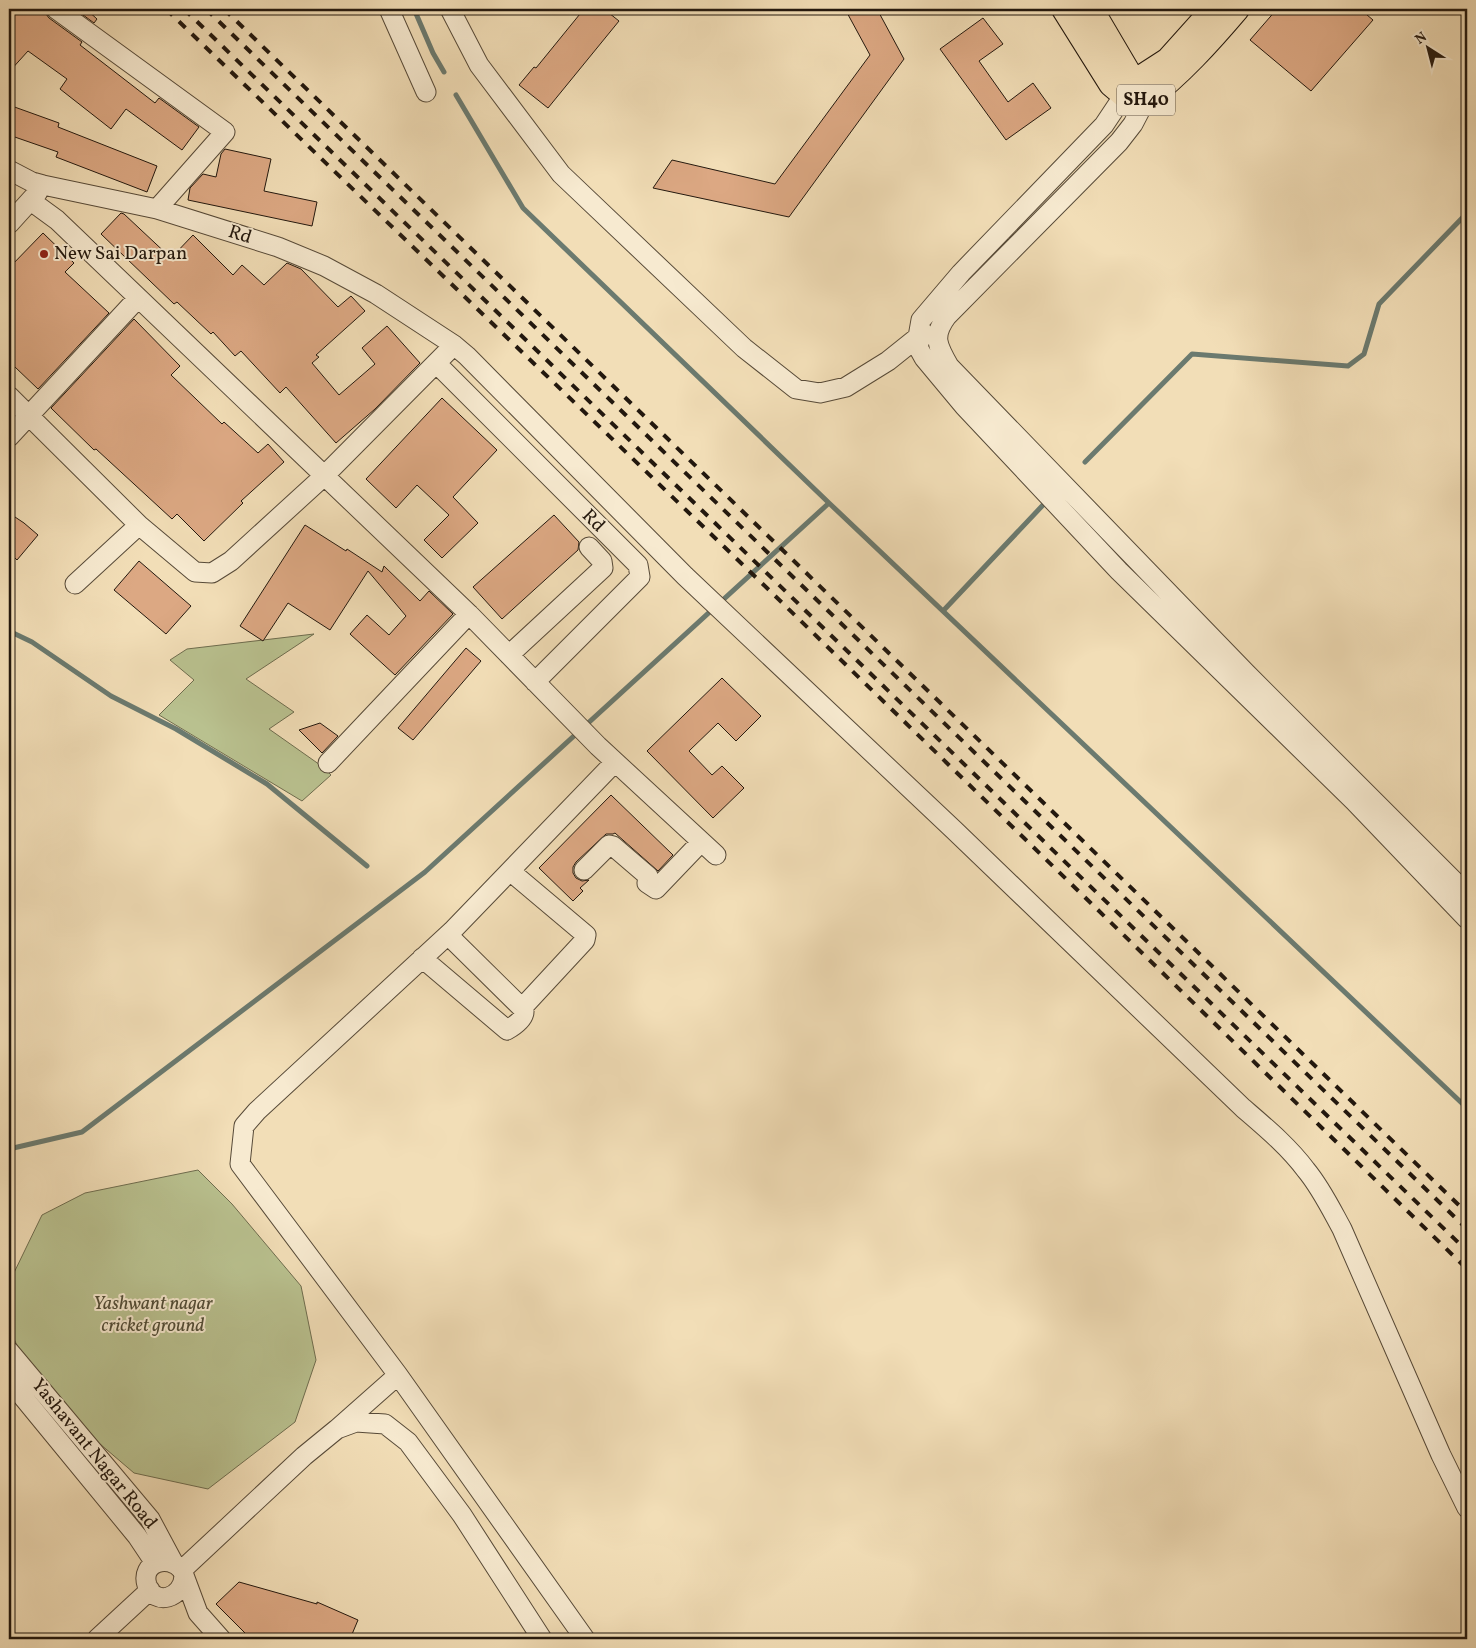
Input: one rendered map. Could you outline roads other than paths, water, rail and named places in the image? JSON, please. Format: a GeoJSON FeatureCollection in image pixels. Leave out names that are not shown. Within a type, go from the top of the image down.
{"type":"FeatureCollection","features":[{"type":"Feature","properties":{"kind":"main road","name":"SH40"},"geometry":{"type":"LineString","coordinates":[[1064,9],[1111,84],[1134,93],[1169,82],[1238,9]]}},
{"type":"Feature","properties":{"kind":"main road","name":"SH40"},"geometry":{"type":"LineString","coordinates":[[1091,9],[1134,93]]}},
{"type":"Feature","properties":{"kind":"main road","name":"SH40"},"geometry":{"type":"LineString","coordinates":[[1134,93],[1168,60],[1210,9]]}},
{"type":"Feature","properties":{"kind":"street"},"geometry":{"type":"LineString","coordinates":[[56,9],[225,132],[157,209]]}},
{"type":"Feature","properties":{"kind":"street"},"geometry":{"type":"LineString","coordinates":[[390,9],[426,92]]}},
{"type":"Feature","properties":{"kind":"street"},"geometry":{"type":"LineString","coordinates":[[450,9],[479,65],[561,174],[744,348],[796,389],[820,393],[846,386],[888,361],[918,337],[937,334]]}},
{"type":"Feature","properties":{"kind":"street"},"geometry":{"type":"LineString","coordinates":[[1134,93],[961,273],[921,320],[918,337],[919,348],[924,358],[964,406],[1119,571],[1354,801],[1467,919]]}},
{"type":"Feature","properties":{"kind":"street"},"geometry":{"type":"LineString","coordinates":[[1134,93],[1134,124],[1119,142],[954,307],[940,324],[937,334],[939,349],[949,366],[1239,666],[1467,894]]}},
{"type":"Feature","properties":{"kind":"street","name":"Rd"},"geometry":{"type":"LineString","coordinates":[[9,170],[32,182],[157,209],[278,247],[324,266],[376,294],[454,345],[467,356],[685,576],[1244,1108],[1278,1138],[1306,1169],[1325,1197],[1342,1229],[1441,1455],[1467,1508]]}},
{"type":"Feature","properties":{"kind":"street"},"geometry":{"type":"LineString","coordinates":[[9,224],[43,185]]}},
{"type":"Feature","properties":{"kind":"street"},"geometry":{"type":"LineString","coordinates":[[30,201],[57,220],[323,477],[469,614],[598,746],[716,855]]}},
{"type":"Feature","properties":{"kind":"street"},"geometry":{"type":"LineString","coordinates":[[9,437],[138,298]]}},
{"type":"Feature","properties":{"kind":"street"},"geometry":{"type":"LineString","coordinates":[[9,396],[139,525],[195,572],[212,573],[231,561],[323,477],[454,345]]}},
{"type":"Feature","properties":{"kind":"street","name":"Rd"},"geometry":{"type":"LineString","coordinates":[[436,363],[638,565],[640,577],[535,682]]}},
{"type":"Feature","properties":{"kind":"street"},"geometry":{"type":"LineString","coordinates":[[75,584],[139,525]]}},
{"type":"Feature","properties":{"kind":"street"},"geometry":{"type":"LineString","coordinates":[[509,656],[603,568],[602,561],[588,547]]}},
{"type":"Feature","properties":{"kind":"street"},"geometry":{"type":"LineString","coordinates":[[328,764],[469,614]]}},
{"type":"Feature","properties":{"kind":"street"},"geometry":{"type":"LineString","coordinates":[[586,1639],[398,1375],[240,1164],[244,1126],[257,1111],[448,935],[615,762]]}},
{"type":"Feature","properties":{"kind":"street"},"geometry":{"type":"LineString","coordinates":[[584,870],[609,845],[614,846],[648,876],[647,883],[656,889],[701,842]]}},
{"type":"Feature","properties":{"kind":"street"},"geometry":{"type":"LineString","coordinates":[[510,871],[586,935],[585,940],[580,946],[522,1008]]}},
{"type":"Feature","properties":{"kind":"street"},"geometry":{"type":"LineString","coordinates":[[553,922],[580,946]]}},
{"type":"Feature","properties":{"kind":"street"},"geometry":{"type":"LineString","coordinates":[[422,958],[507,1030],[522,1018],[525,1013],[522,1008],[448,935]]}},
{"type":"Feature","properties":{"kind":"street","name":"Yashavant Nagar Road"},"geometry":{"type":"LineString","coordinates":[[9,1351],[150,1519],[173,1568]]}},
{"type":"Feature","properties":{"kind":"street"},"geometry":{"type":"LineString","coordinates":[[198,1614],[155,1594],[146,1579],[148,1573],[173,1568],[338,1429],[398,1375]]}},
{"type":"Feature","properties":{"kind":"street"},"geometry":{"type":"LineString","coordinates":[[9,1380],[137,1536],[173,1568],[198,1614],[221,1639]]}},
{"type":"Feature","properties":{"kind":"street"},"geometry":{"type":"LineString","coordinates":[[338,1429],[356,1422],[385,1424],[408,1442],[462,1515],[542,1639]]}},
{"type":"Feature","properties":{"kind":"street"},"geometry":{"type":"LineString","coordinates":[[96,1639],[155,1594],[172,1596],[178,1593],[181,1588],[173,1568]]}},
{"type":"Feature","properties":{"kind":"waterway"},"geometry":{"type":"LineString","coordinates":[[414,9],[433,53],[444,72]]}},
{"type":"Feature","properties":{"kind":"waterway"},"geometry":{"type":"LineString","coordinates":[[456,95],[523,208],[829,503]]}},
{"type":"Feature","properties":{"kind":"waterway"},"geometry":{"type":"LineString","coordinates":[[1085,462],[1192,354],[1348,366],[1364,354],[1379,304],[1467,213]]}},
{"type":"Feature","properties":{"kind":"waterway"},"geometry":{"type":"LineString","coordinates":[[9,1149],[82,1132],[425,872],[829,503],[1467,1108]]}},
{"type":"Feature","properties":{"kind":"waterway"},"geometry":{"type":"LineString","coordinates":[[943,611],[1043,505]]}},
{"type":"Feature","properties":{"kind":"waterway"},"geometry":{"type":"LineString","coordinates":[[9,631],[32,642],[111,696],[176,729],[267,784],[367,866]]}},
{"type":"Feature","properties":{"kind":"railway"},"geometry":{"type":"LineString","coordinates":[[166,9],[769,590],[1467,1269]]}},
{"type":"Feature","properties":{"kind":"railway"},"geometry":{"type":"LineString","coordinates":[[184,9],[1467,1251]]}},
{"type":"Feature","properties":{"kind":"railway"},"geometry":{"type":"LineString","coordinates":[[206,9],[1467,1229]]}},
{"type":"Feature","properties":{"kind":"railway"},"geometry":{"type":"LineString","coordinates":[[224,9],[1467,1213]]}},
{"type":"Feature","properties":{"kind":"place","name":"New Sai Darpan"},"geometry":{"type":"Point","coordinates":[44,254]}},
{"type":"Feature","properties":{"kind":"park label","name":"Yashwant nagar cricket ground"},"geometry":{"type":"Point","coordinates":[153,1315]}}]}
